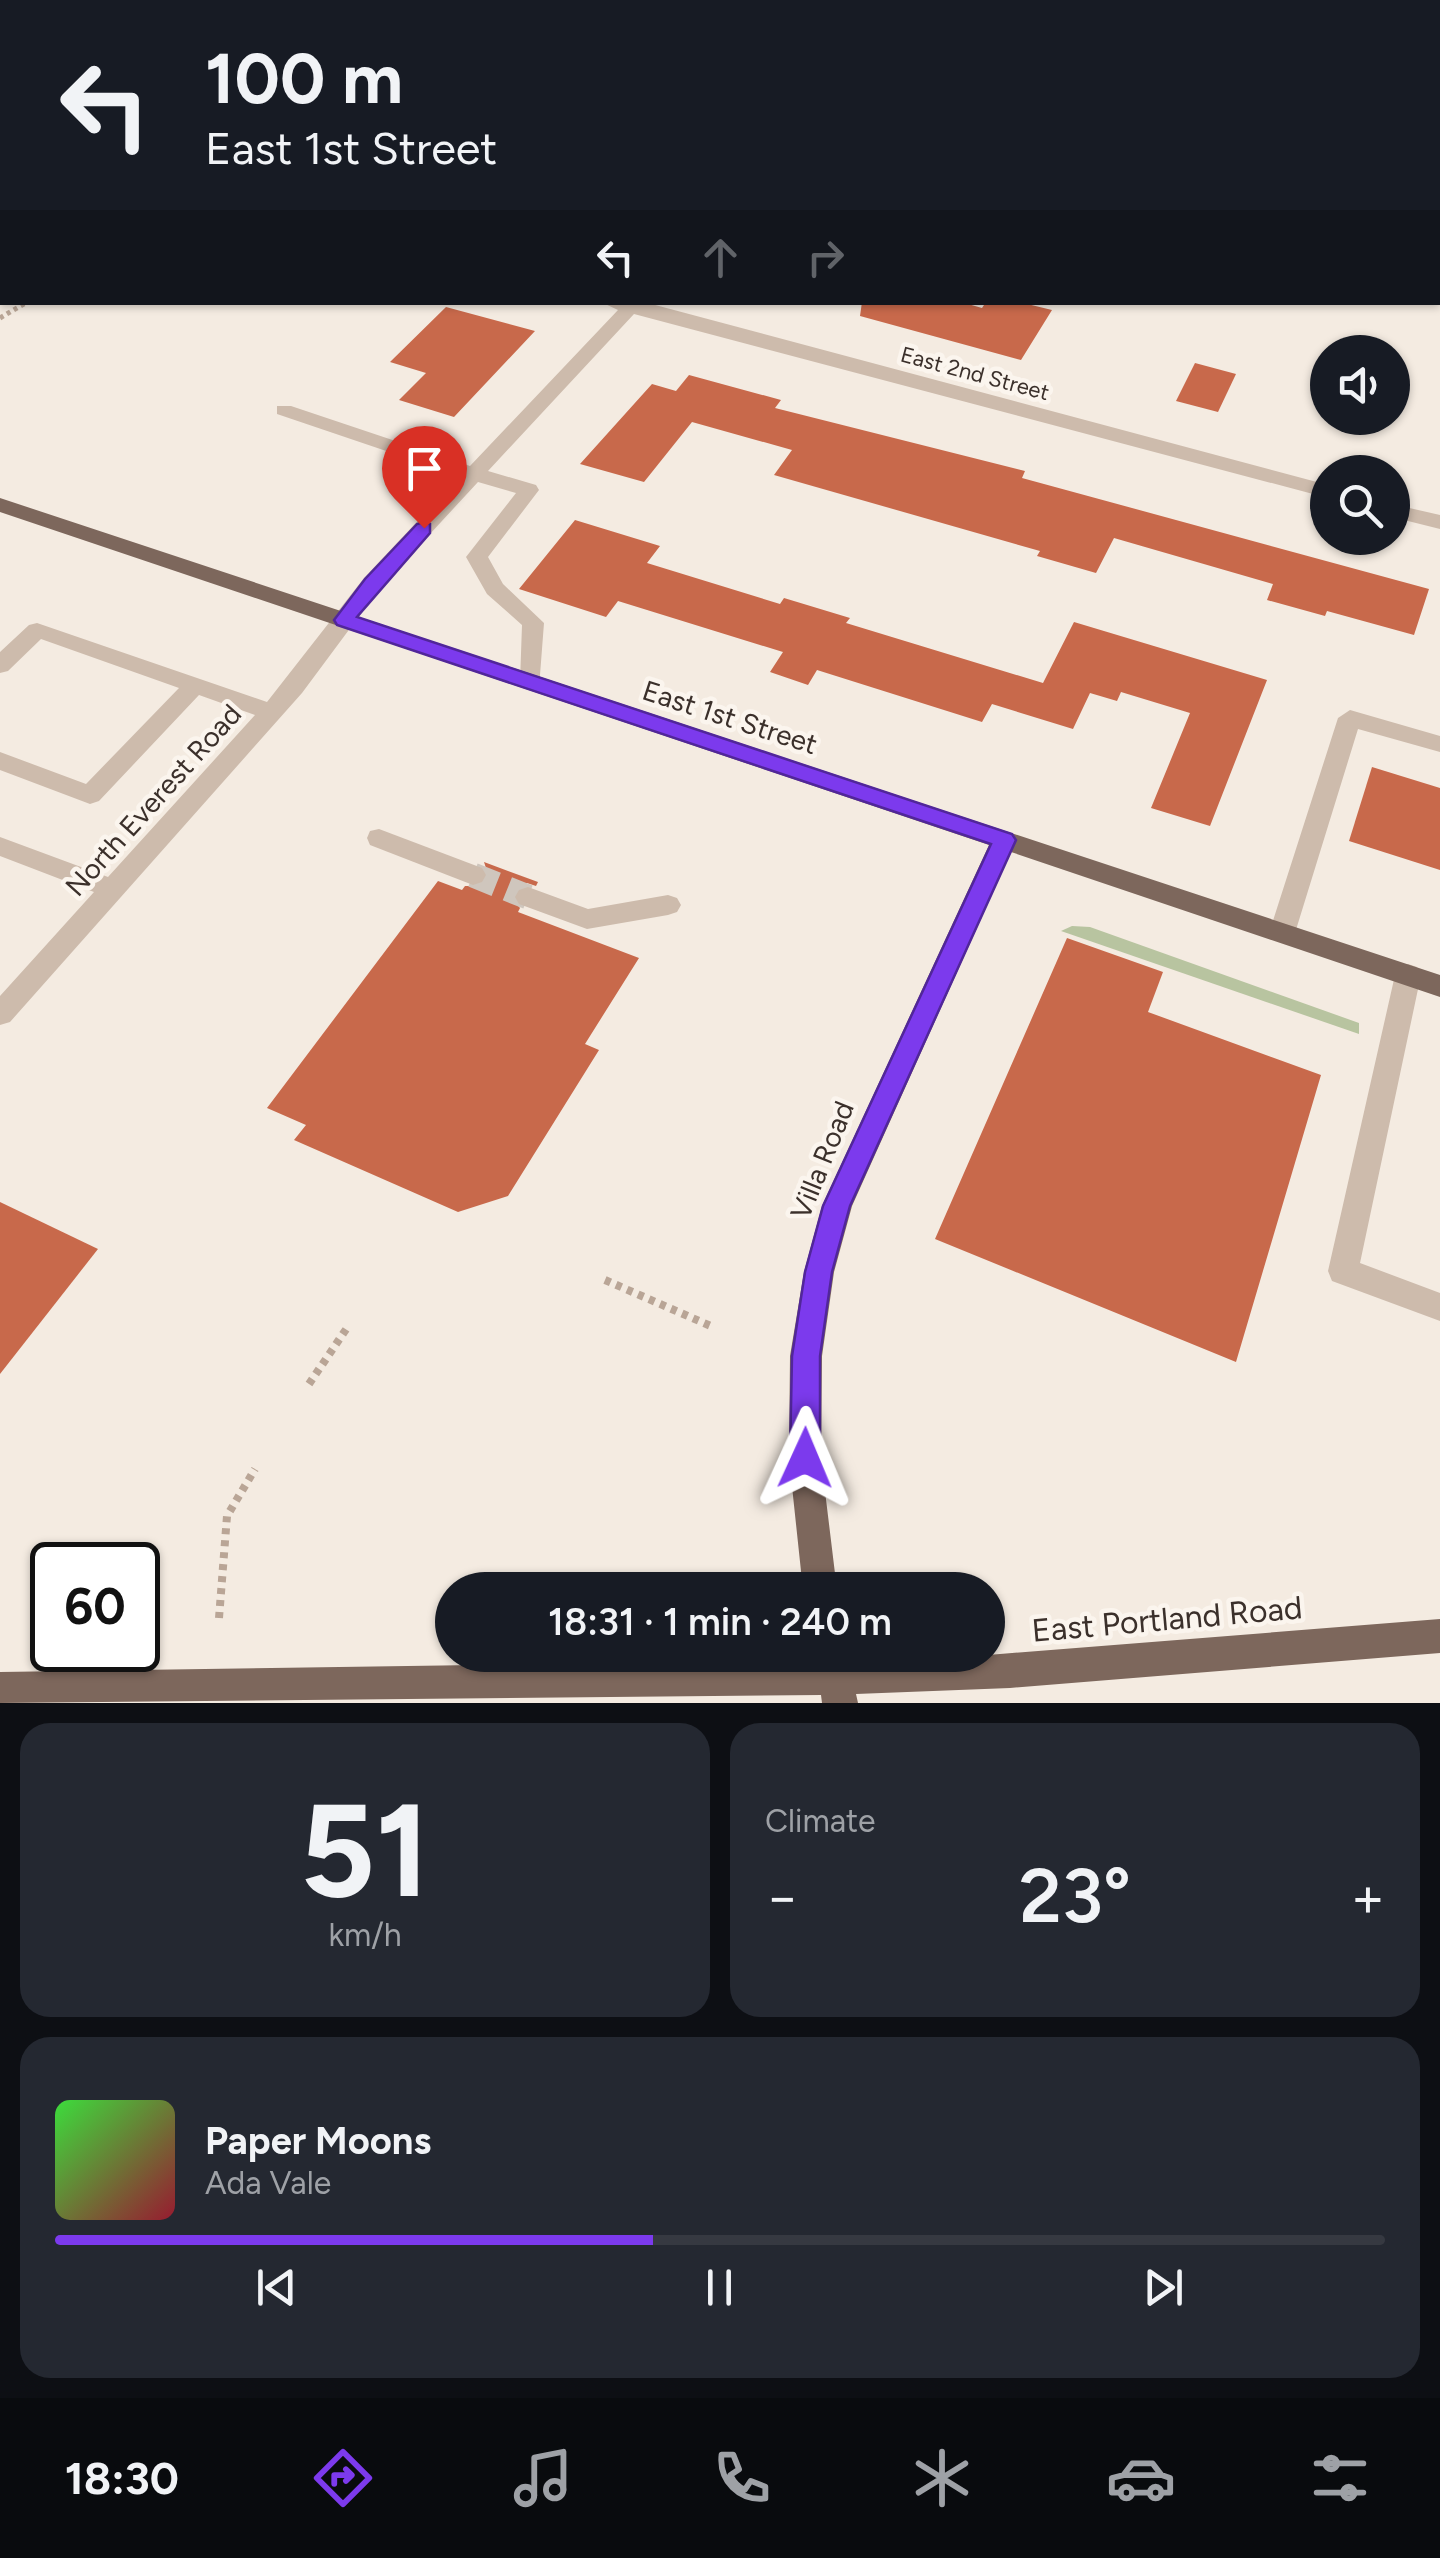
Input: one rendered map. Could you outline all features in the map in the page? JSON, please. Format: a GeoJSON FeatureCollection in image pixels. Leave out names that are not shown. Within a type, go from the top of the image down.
{"type":"FeatureCollection","features":[{"type":"Feature","properties":{"kind":"main road","name":"East 1st Street"},"geometry":{"type":"LineString","coordinates":[[0,505],[1440,986]]}},
{"type":"Feature","properties":{"kind":"main road","name":"Villa Road"},"geometry":{"type":"LineString","coordinates":[[818,1572],[805,1458],[806,1356],[819,1272],[836,1206],[1004,840]]}},
{"type":"Feature","properties":{"kind":"main road","name":"East Portland Road"},"geometry":{"type":"LineString","coordinates":[[0,1690],[835,1678],[1010,1670],[1440,1636]]}},
{"type":"Feature","properties":{"kind":"street","name":"North Everest Road"},"geometry":{"type":"LineString","coordinates":[[0,1014],[272,712],[372,583],[475,474],[624,305]]}},
{"type":"Feature","properties":{"kind":"street","name":"East 2nd Street"},"geometry":{"type":"LineString","coordinates":[[629,305],[1310,487]]}},
{"type":"Feature","properties":{"kind":"street"},"geometry":{"type":"LineString","coordinates":[[284,410],[411,455],[528,490],[477,557],[495,589],[534,623],[531,682]]}},
{"type":"Feature","properties":{"kind":"street"},"geometry":{"type":"LineString","coordinates":[[1410,514],[1440,522]]}},
{"type":"Feature","properties":{"kind":"street"},"geometry":{"type":"LineString","coordinates":[[0,665],[37,630],[272,712]]}},
{"type":"Feature","properties":{"kind":"street"},"geometry":{"type":"LineString","coordinates":[[0,762],[90,795],[195,684]]}},
{"type":"Feature","properties":{"kind":"street"},"geometry":{"type":"LineString","coordinates":[[1282,933],[1350,718],[1440,744]]}},
{"type":"Feature","properties":{"kind":"street"},"geometry":{"type":"LineString","coordinates":[[379,838],[473,875]]}},
{"type":"Feature","properties":{"kind":"street"},"geometry":{"type":"LineString","coordinates":[[0,846],[113,888]]}},
{"type":"Feature","properties":{"kind":"street"},"geometry":{"type":"LineString","coordinates":[[528,896],[587,919],[668,905]]}},
{"type":"Feature","properties":{"kind":"street"},"geometry":{"type":"LineString","coordinates":[[1408,975],[1343,1271],[1440,1307]]}},
{"type":"Feature","properties":{"kind":"path"},"geometry":{"type":"LineString","coordinates":[[0,318],[22,305]]}},
{"type":"Feature","properties":{"kind":"path"},"geometry":{"type":"LineString","coordinates":[[605,1280],[713,1326]]}},
{"type":"Feature","properties":{"kind":"path"},"geometry":{"type":"LineString","coordinates":[[309,1384],[349,1325]]}},
{"type":"Feature","properties":{"kind":"path"},"geometry":{"type":"LineString","coordinates":[[219,1618],[226,1516],[254,1469]]}},
{"type":"Feature","properties":{"kind":"green space"},"geometry":{"type":"Polygon","coordinates":[[[1072,926],[1090,927],[1359,1023],[1359,1034],[1061,931],[1072,926]]]}},
{"type":"Feature","properties":{"kind":"building"},"geometry":{"type":"Polygon","coordinates":[[[862,305],[1031,305],[1052,310],[1021,360],[860,316],[862,305]]]}},
{"type":"Feature","properties":{"kind":"building"},"geometry":{"type":"Polygon","coordinates":[[[446,307],[535,331],[454,417],[399,400],[426,373],[390,362],[446,307]]]}},
{"type":"Feature","properties":{"kind":"building"},"geometry":{"type":"Polygon","coordinates":[[[1195,363],[1236,374],[1218,412],[1176,401],[1195,363]]]}},
{"type":"Feature","properties":{"kind":"building"},"geometry":{"type":"Polygon","coordinates":[[[689,375],[781,400],[775,408],[1025,471],[1022,478],[1429,589],[1414,635],[1327,611],[1325,616],[1267,600],[1273,584],[1114,538],[1096,573],[1037,556],[1040,551],[774,475],[792,450],[692,422],[644,482],[580,464],[652,384],[676,391],[689,375]]]}},
{"type":"Feature","properties":{"kind":"building"},"geometry":{"type":"Polygon","coordinates":[[[575,520],[660,546],[647,563],[780,604],[784,598],[850,618],[846,623],[1043,683],[1074,622],[1267,680],[1210,826],[1151,808],[1190,713],[1121,692],[1117,701],[1090,693],[1073,729],[992,704],[982,722],[817,670],[808,685],[770,672],[783,652],[618,601],[606,617],[519,589],[575,520]]]}},
{"type":"Feature","properties":{"kind":"building"},"geometry":{"type":"Polygon","coordinates":[[[1372,767],[1440,788],[1440,870],[1349,841],[1372,767]]]}},
{"type":"Feature","properties":{"kind":"building"},"geometry":{"type":"Polygon","coordinates":[[[484,862],[538,882],[536,886],[527,883],[516,888],[512,899],[520,908],[518,912],[639,958],[585,1044],[599,1050],[508,1196],[458,1212],[294,1140],[306,1125],[267,1108],[438,881],[462,890],[465,886],[483,886],[489,877],[484,862]]]}},
{"type":"Feature","properties":{"kind":"building"},"geometry":{"type":"Polygon","coordinates":[[[1067,938],[1163,972],[1148,1012],[1321,1075],[1236,1362],[935,1239],[1067,938]]]}},
{"type":"Feature","properties":{"kind":"building"},"geometry":{"type":"Polygon","coordinates":[[[0,1202],[98,1249],[0,1374],[0,1202]]]}},
{"type":"Feature","properties":{"kind":"tunnel"},"geometry":{"type":"LineString","coordinates":[[473,875],[528,897]]}},
{"type":"Feature","properties":{"kind":"route"},"geometry":{"type":"LineString","coordinates":[[424,528],[372,583],[344,620],[1004,840],[836,1206],[819,1272],[806,1356],[805,1458]]}}]}
